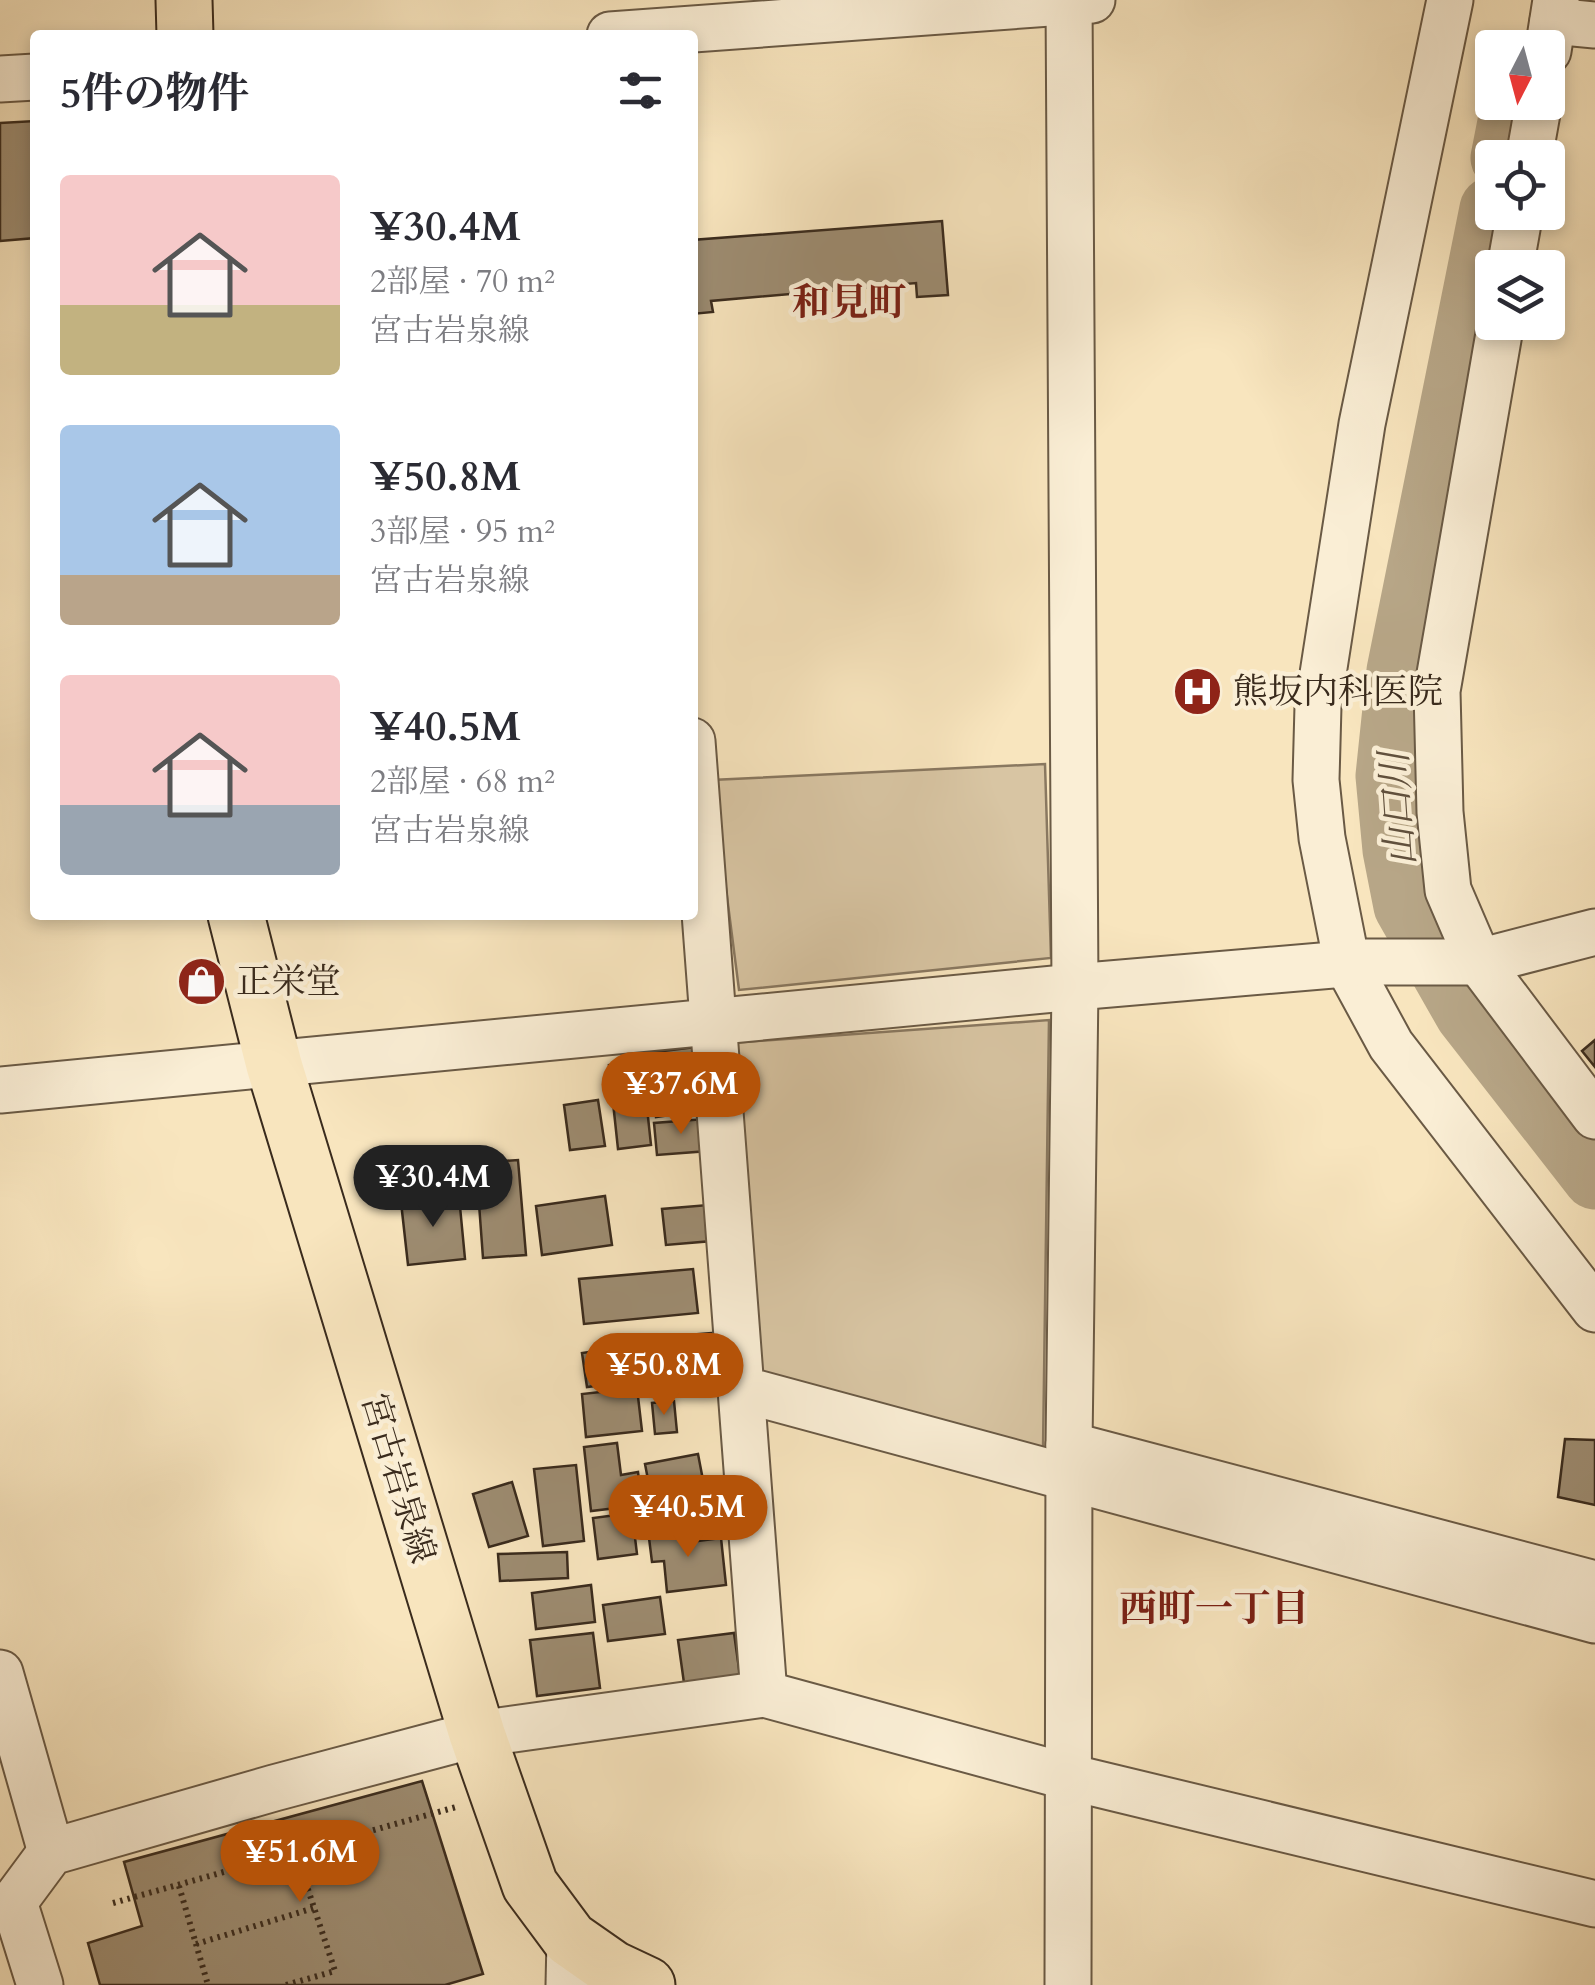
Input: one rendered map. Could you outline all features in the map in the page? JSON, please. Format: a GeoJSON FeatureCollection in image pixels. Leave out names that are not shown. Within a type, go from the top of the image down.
{"type":"FeatureCollection","features":[{"type":"Feature","properties":{"kind":"main road"},"geometry":{"type":"LineString","coordinates":[[184,0],[185,30]]}},
{"type":"Feature","properties":{"kind":"main road","name":"宮古岩泉線"},"geometry":{"type":"LineString","coordinates":[[237,920],[274,1065],[477,1734],[530,1886],[569,1962],[613,1969],[648,1985]]}},
{"type":"Feature","properties":{"kind":"street"},"geometry":{"type":"LineString","coordinates":[[1450,0],[1362,424],[1318,706],[1316,780],[1322,838],[1358,963],[1391,1045],[1595,1309]]}},
{"type":"Feature","properties":{"kind":"street"},"geometry":{"type":"LineString","coordinates":[[684,30],[1077,1],[1068,1985]]}},
{"type":"Feature","properties":{"kind":"street"},"geometry":{"type":"LineString","coordinates":[[0,80],[30,77]]}},
{"type":"Feature","properties":{"kind":"street"},"geometry":{"type":"LineString","coordinates":[[1497,340],[1437,691],[1440,812],[1448,890],[1479,962],[1595,1116]]}},
{"type":"Feature","properties":{"kind":"street"},"geometry":{"type":"LineString","coordinates":[[698,818],[764,1694]]}},
{"type":"Feature","properties":{"kind":"street"},"geometry":{"type":"LineString","coordinates":[[0,1090],[714,1024],[1075,986],[1358,963],[1479,962],[1595,932]]}},
{"type":"Feature","properties":{"kind":"street"},"geometry":{"type":"LineString","coordinates":[[741,1389],[1595,1584]]}},
{"type":"Feature","properties":{"kind":"street"},"geometry":{"type":"LineString","coordinates":[[1068,1463],[1595,1620]]}},
{"type":"Feature","properties":{"kind":"street"},"geometry":{"type":"LineString","coordinates":[[0,1673],[51,1852]]}},
{"type":"Feature","properties":{"kind":"street"},"geometry":{"type":"LineString","coordinates":[[40,1985],[7,1904],[51,1852],[477,1734],[764,1694],[1069,1777],[1595,1904]]}},
{"type":"Feature","properties":{"kind":"path"},"geometry":{"type":"LineString","coordinates":[[274,1788],[335,1971],[286,1985]]}},
{"type":"Feature","properties":{"kind":"path"},"geometry":{"type":"LineString","coordinates":[[113,1903],[462,1805]]}},
{"type":"Feature","properties":{"kind":"path"},"geometry":{"type":"LineString","coordinates":[[179,1886],[208,1985]]}},
{"type":"Feature","properties":{"kind":"path"},"geometry":{"type":"LineString","coordinates":[[196,1944],[314,1908]]}},
{"type":"Feature","properties":{"kind":"shaded area"},"geometry":{"type":"Polygon","coordinates":[[[1045,764],[1051,958],[739,990],[712,780],[1045,764]]]}},
{"type":"Feature","properties":{"kind":"shaded area"},"geometry":{"type":"Polygon","coordinates":[[[1049,1020],[1043,1450],[749,1368],[731,1043],[1049,1020]]]}},
{"type":"Feature","properties":{"kind":"building"},"geometry":{"type":"Polygon","coordinates":[[[30,121],[30,238],[0,241],[0,123],[30,121]]]}},
{"type":"Feature","properties":{"kind":"building"},"geometry":{"type":"Polygon","coordinates":[[[942,221],[948,295],[917,297],[916,283],[711,301],[713,312],[698,313],[698,240],[942,221]]]}},
{"type":"Feature","properties":{"kind":"building"},"geometry":{"type":"Polygon","coordinates":[[[1595,1040],[1595,1067],[1582,1051],[1595,1040]]]}},
{"type":"Feature","properties":{"kind":"building"},"geometry":{"type":"Polygon","coordinates":[[[696,1047],[704,1110],[656,1117],[647,1053],[696,1047]]]}},
{"type":"Feature","properties":{"kind":"building"},"geometry":{"type":"Polygon","coordinates":[[[642,1061],[651,1145],[618,1149],[609,1065],[642,1061]]]}},
{"type":"Feature","properties":{"kind":"building"},"geometry":{"type":"Polygon","coordinates":[[[598,1100],[605,1146],[570,1150],[564,1105],[598,1100]]]}},
{"type":"Feature","properties":{"kind":"building"},"geometry":{"type":"Polygon","coordinates":[[[705,1119],[708,1151],[657,1155],[654,1123],[705,1119]]]}},
{"type":"Feature","properties":{"kind":"building"},"geometry":{"type":"Polygon","coordinates":[[[518,1160],[526,1255],[483,1258],[476,1163],[518,1160]]]}},
{"type":"Feature","properties":{"kind":"building"},"geometry":{"type":"Polygon","coordinates":[[[459,1196],[465,1259],[408,1265],[401,1202],[459,1196]]]}},
{"type":"Feature","properties":{"kind":"building"},"geometry":{"type":"Polygon","coordinates":[[[605,1196],[612,1245],[542,1255],[536,1206],[605,1196]]]}},
{"type":"Feature","properties":{"kind":"building"},"geometry":{"type":"Polygon","coordinates":[[[708,1205],[712,1241],[666,1245],[662,1209],[708,1205]]]}},
{"type":"Feature","properties":{"kind":"building"},"geometry":{"type":"Polygon","coordinates":[[[693,1269],[698,1313],[584,1324],[579,1279],[693,1269]]]}},
{"type":"Feature","properties":{"kind":"building"},"geometry":{"type":"Polygon","coordinates":[[[723,1332],[727,1374],[656,1381],[652,1338],[723,1332]]]}},
{"type":"Feature","properties":{"kind":"building"},"geometry":{"type":"Polygon","coordinates":[[[645,1344],[649,1379],[587,1387],[582,1353],[645,1344]]]}},
{"type":"Feature","properties":{"kind":"building"},"geometry":{"type":"Polygon","coordinates":[[[637,1388],[642,1431],[586,1437],[582,1394],[637,1388]]]}},
{"type":"Feature","properties":{"kind":"building"},"geometry":{"type":"Polygon","coordinates":[[[674,1401],[677,1432],[655,1434],[652,1403],[674,1401]]]}},
{"type":"Feature","properties":{"kind":"building"},"geometry":{"type":"Polygon","coordinates":[[[1565,1439],[1595,1440],[1595,1505],[1558,1497],[1565,1439]]]}},
{"type":"Feature","properties":{"kind":"building"},"geometry":{"type":"Polygon","coordinates":[[[617,1443],[621,1475],[638,1472],[642,1505],[591,1511],[584,1447],[617,1443]]]}},
{"type":"Feature","properties":{"kind":"building"},"geometry":{"type":"Polygon","coordinates":[[[698,1454],[707,1501],[654,1511],[645,1464],[698,1454]]]}},
{"type":"Feature","properties":{"kind":"building"},"geometry":{"type":"Polygon","coordinates":[[[576,1465],[584,1541],[543,1546],[534,1469],[576,1465]]]}},
{"type":"Feature","properties":{"kind":"building"},"geometry":{"type":"Polygon","coordinates":[[[512,1482],[528,1536],[489,1547],[473,1494],[512,1482]]]}},
{"type":"Feature","properties":{"kind":"building"},"geometry":{"type":"Polygon","coordinates":[[[632,1513],[637,1554],[598,1559],[593,1518],[632,1513]]]}},
{"type":"Feature","properties":{"kind":"building"},"geometry":{"type":"Polygon","coordinates":[[[680,1527],[682,1543],[721,1538],[726,1585],[667,1592],[664,1561],[652,1562],[648,1530],[680,1527]]]}},
{"type":"Feature","properties":{"kind":"building"},"geometry":{"type":"Polygon","coordinates":[[[567,1552],[568,1578],[500,1581],[498,1554],[567,1552]]]}},
{"type":"Feature","properties":{"kind":"building"},"geometry":{"type":"Polygon","coordinates":[[[591,1585],[595,1622],[536,1629],[532,1593],[591,1585]]]}},
{"type":"Feature","properties":{"kind":"building"},"geometry":{"type":"Polygon","coordinates":[[[660,1597],[665,1634],[608,1641],[603,1605],[660,1597]]]}},
{"type":"Feature","properties":{"kind":"building"},"geometry":{"type":"Polygon","coordinates":[[[593,1633],[600,1688],[537,1696],[530,1640],[593,1633]]]}},
{"type":"Feature","properties":{"kind":"building"},"geometry":{"type":"Polygon","coordinates":[[[734,1633],[740,1676],[684,1683],[678,1640],[734,1633]]]}},
{"type":"Feature","properties":{"kind":"building"},"geometry":{"type":"Polygon","coordinates":[[[422,1781],[483,1974],[445,1985],[100,1985],[88,1943],[142,1926],[124,1862],[422,1781]]]}},
{"type":"Feature","properties":{"kind":"waterway","name":"山口川"},"geometry":{"type":"LineString","coordinates":[[1507,140],[1510,120]]}},
{"type":"Feature","properties":{"kind":"waterway","name":"山口川"},"geometry":{"type":"LineString","coordinates":[[1488,230],[1399,671],[1388,776],[1395,850],[1406,906],[1467,1013],[1595,1177]]}},
{"type":"Feature","properties":{"kind":"place","name":"熊坂内科医院"},"geometry":{"type":"Point","coordinates":[1198,691]}},
{"type":"Feature","properties":{"kind":"place","name":"正栄堂"},"geometry":{"type":"Point","coordinates":[201,981]}},
{"type":"Feature","properties":{"kind":"district","name":"和見町"},"geometry":{"type":"Point","coordinates":[849,302]}},
{"type":"Feature","properties":{"kind":"district","name":"西町一丁目"},"geometry":{"type":"Point","coordinates":[1214,1608]}}]}
